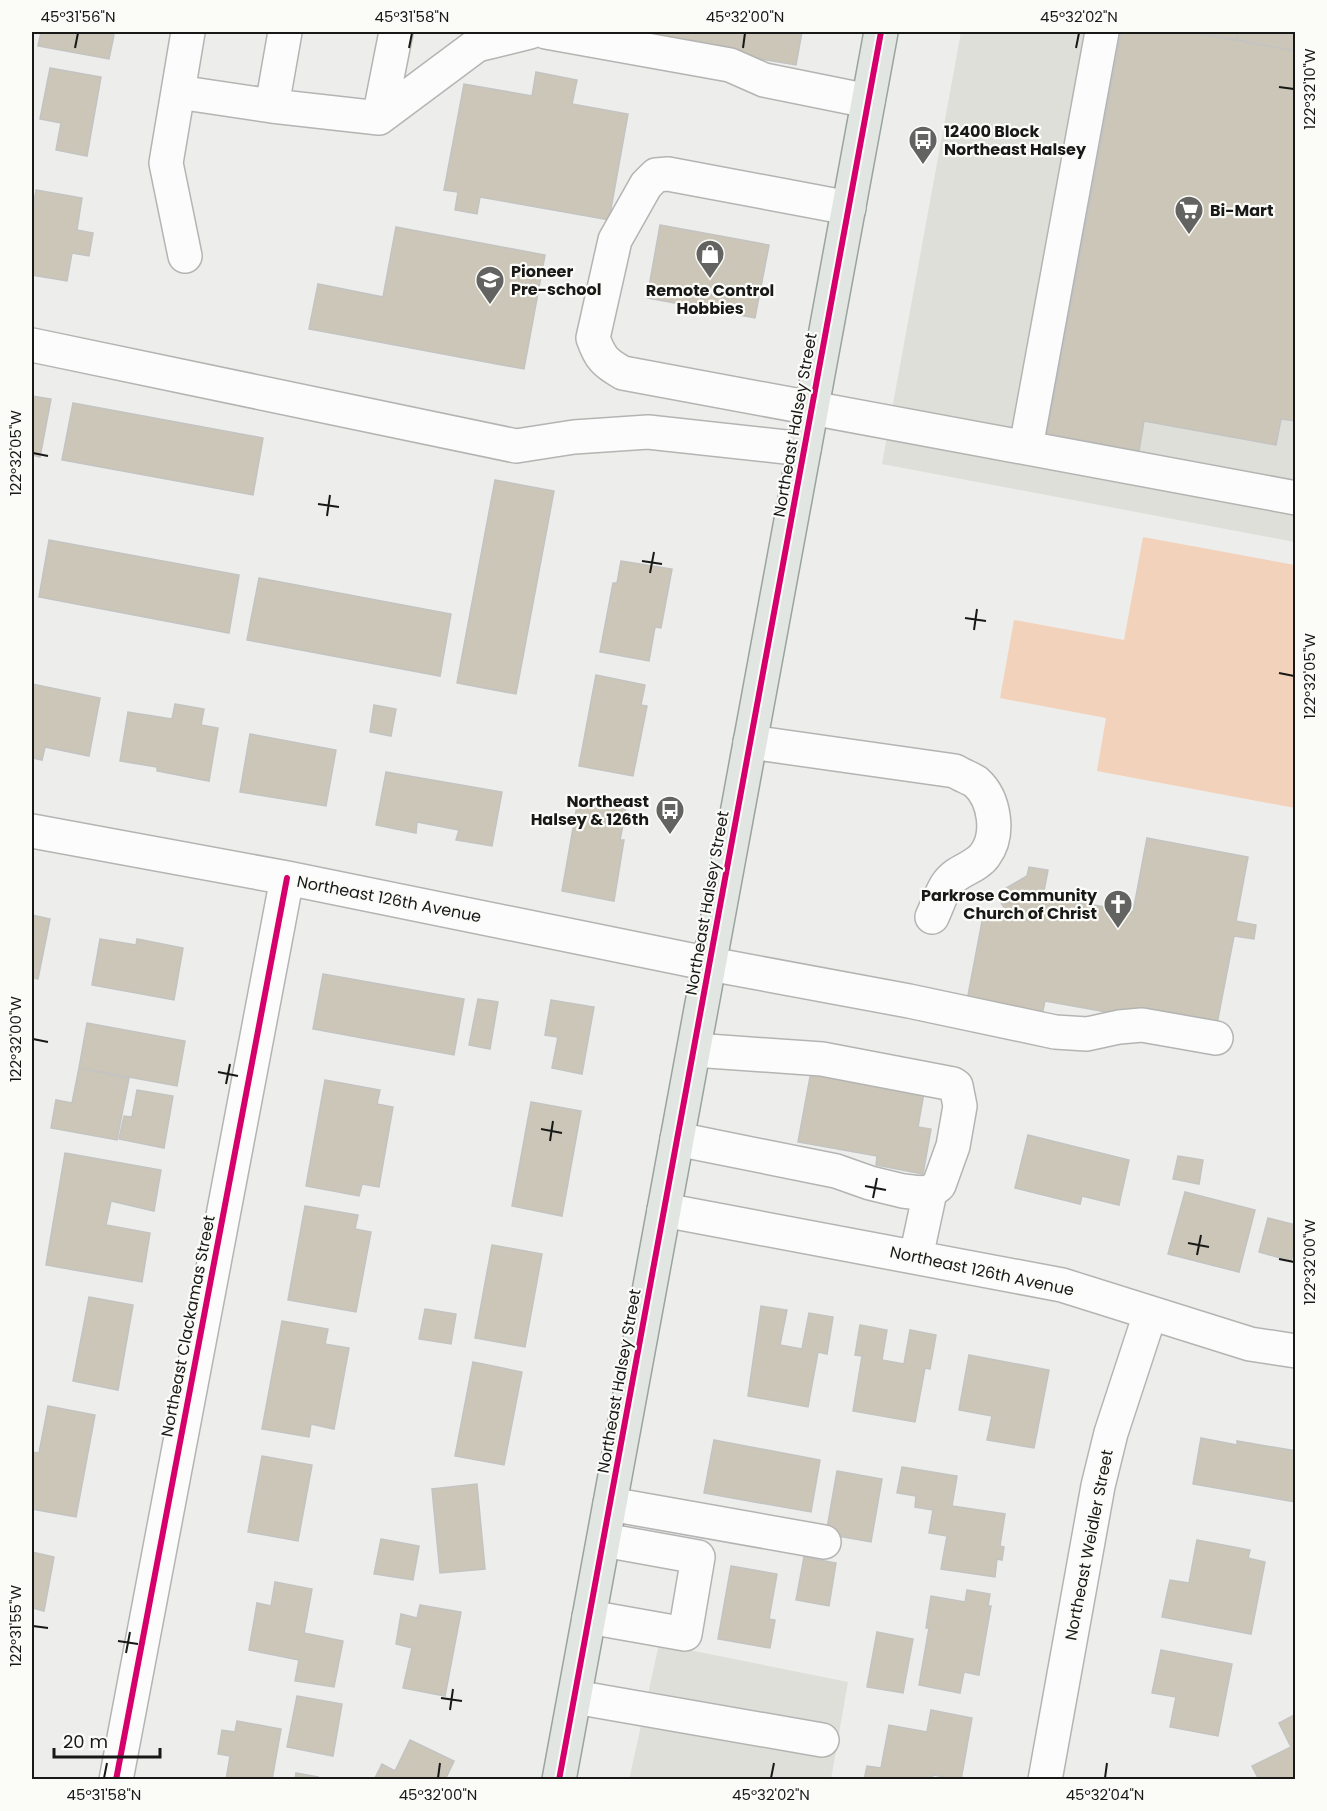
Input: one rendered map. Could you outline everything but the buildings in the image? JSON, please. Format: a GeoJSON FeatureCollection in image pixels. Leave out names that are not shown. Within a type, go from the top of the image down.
{"type":"FeatureCollection","features":[{"type":"Feature","properties":{"kind":"main road","name":"Northeast Halsey Street"},"geometry":{"type":"LineString","coordinates":[[560,1779],[881,32]]}},
{"type":"Feature","properties":{"kind":"street"},"geometry":{"type":"LineString","coordinates":[[185,256],[165,163],[189,32]]}},
{"type":"Feature","properties":{"kind":"street"},"geometry":{"type":"LineString","coordinates":[[272,106],[285,32]]}},
{"type":"Feature","properties":{"kind":"street"},"geometry":{"type":"LineString","coordinates":[[379,118],[396,32]]}},
{"type":"Feature","properties":{"kind":"street"},"geometry":{"type":"LineString","coordinates":[[178,92],[272,106],[379,118],[477,45],[530,32]]}},
{"type":"Feature","properties":{"kind":"street"},"geometry":{"type":"LineString","coordinates":[[546,32],[730,65],[764,80],[868,100]]}},
{"type":"Feature","properties":{"kind":"street"},"geometry":{"type":"LineString","coordinates":[[1026,447],[1102,32]]}},
{"type":"Feature","properties":{"kind":"street"},"geometry":{"type":"LineString","coordinates":[[849,208],[668,174],[656,175],[646,185],[615,240],[593,338],[598,353],[608,365],[623,373],[1296,498]]}},
{"type":"Feature","properties":{"kind":"street"},"geometry":{"type":"LineString","coordinates":[[32,345],[516,446],[574,437],[648,432],[804,449]]}},
{"type":"Feature","properties":{"kind":"street"},"geometry":{"type":"LineString","coordinates":[[750,742],[955,771],[976,783],[988,801],[994,819],[993,839],[985,856],[948,883],[932,917]]}},
{"type":"Feature","properties":{"kind":"street","name":"Northeast 126th Avenue"},"geometry":{"type":"LineString","coordinates":[[32,831],[287,878],[1055,1032],[1087,1034],[1142,1025],[1216,1038]]}},
{"type":"Feature","properties":{"kind":"street","name":"Northeast Clackamas Street"},"geometry":{"type":"LineString","coordinates":[[116,1779],[287,878]]}},
{"type":"Feature","properties":{"kind":"street"},"geometry":{"type":"LineString","coordinates":[[677,1139],[836,1171],[870,1183],[920,1193],[930,1192],[939,1185],[953,1146],[960,1106],[956,1086],[822,1059],[694,1050]]}},
{"type":"Feature","properties":{"kind":"street"},"geometry":{"type":"LineString","coordinates":[[916,1257],[930,1192]]}},
{"type":"Feature","properties":{"kind":"street","name":"Northeast 126th Avenue"},"geometry":{"type":"LineString","coordinates":[[664,1210],[1062,1285],[1250,1344],[1296,1352]]}},
{"type":"Feature","properties":{"kind":"street","name":"Northeast Weidler Street"},"geometry":{"type":"LineString","coordinates":[[1045,1779],[1098,1486],[1111,1433],[1150,1314]]}},
{"type":"Feature","properties":{"kind":"street"},"geometry":{"type":"LineString","coordinates":[[610,1504],[824,1542]]}},
{"type":"Feature","properties":{"kind":"street"},"geometry":{"type":"LineString","coordinates":[[590,1617],[685,1634],[698,1557],[604,1540]]}},
{"type":"Feature","properties":{"kind":"street"},"geometry":{"type":"LineString","coordinates":[[575,1697],[822,1740]]}},
{"type":"Feature","properties":{"kind":"shaded area"},"geometry":{"type":"Polygon","coordinates":[[[961,32],[1295,32],[1295,542],[882,464],[961,32]]]}},
{"type":"Feature","properties":{"kind":"shaded area"},"geometry":{"type":"Polygon","coordinates":[[[1143,537],[1295,565],[1295,808],[1097,771],[1106,718],[1000,698],[1014,620],[1124,640],[1143,537]]]}},
{"type":"Feature","properties":{"kind":"shaded area"},"geometry":{"type":"Polygon","coordinates":[[[659,1644],[848,1682],[831,1779],[629,1780],[659,1644]]]}},
{"type":"Feature","properties":{"kind":"cycle path"},"geometry":{"type":"LineString","coordinates":[[559,1780],[881,32]]}},
{"type":"Feature","properties":{"kind":"cycle path"},"geometry":{"type":"LineString","coordinates":[[116,1780],[287,878]]}},
{"type":"Feature","properties":{"kind":"place","name":"12400 Block Northeast Halsey"},"geometry":{"type":"Point","coordinates":[923,166]}},
{"type":"Feature","properties":{"kind":"place","name":"Bi-Mart"},"geometry":{"type":"Point","coordinates":[1189,236]}},
{"type":"Feature","properties":{"kind":"place","name":"Remote Control Hobbies"},"geometry":{"type":"Point","coordinates":[710,280]}},
{"type":"Feature","properties":{"kind":"place","name":"Pioneer Pre-school"},"geometry":{"type":"Point","coordinates":[490,306]}},
{"type":"Feature","properties":{"kind":"place","name":"Northeast Halsey & 126th"},"geometry":{"type":"Point","coordinates":[670,836]}},
{"type":"Feature","properties":{"kind":"place","name":"Parkrose Community Church of Christ"},"geometry":{"type":"Point","coordinates":[1118,930]}}]}
